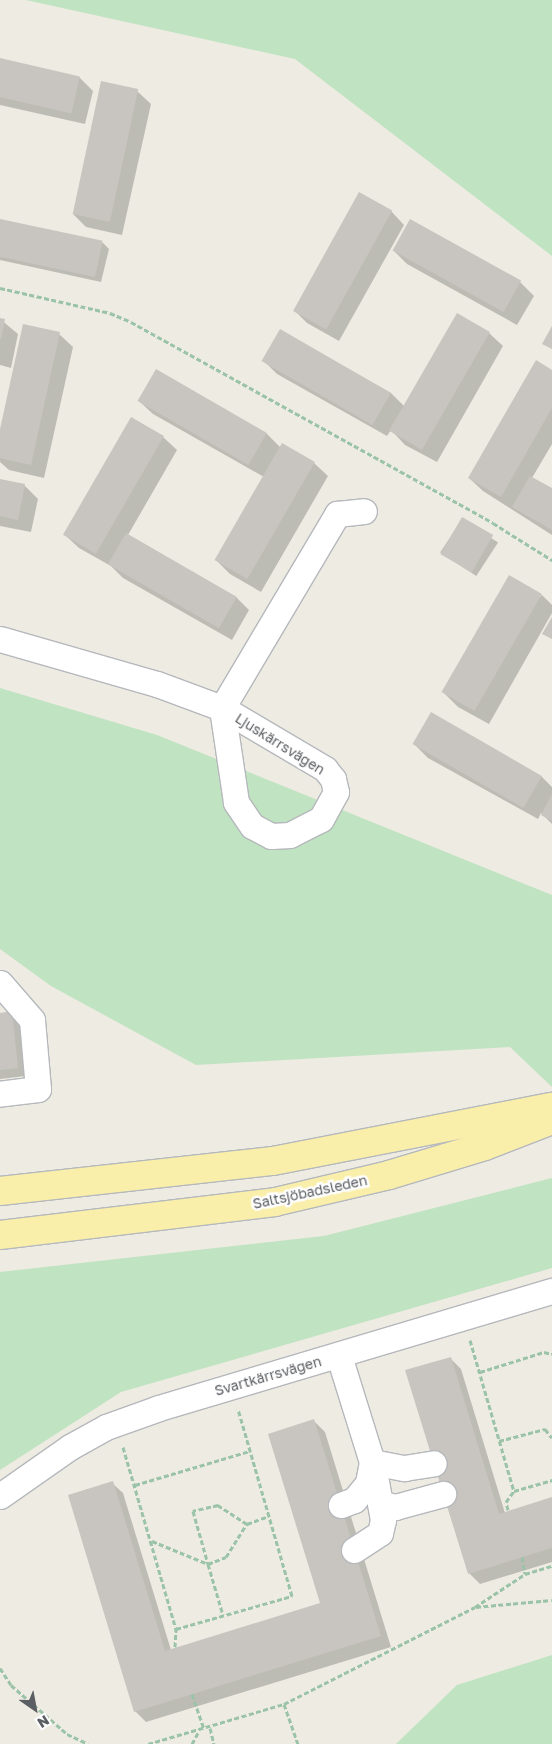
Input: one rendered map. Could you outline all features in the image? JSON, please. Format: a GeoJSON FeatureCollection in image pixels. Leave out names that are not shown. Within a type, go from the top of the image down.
{"type":"FeatureCollection","features":[{"type":"Feature","properties":{"kind":"main road"},"geometry":{"type":"LineString","coordinates":[[0,1191],[273,1161],[552,1107]]}},
{"type":"Feature","properties":{"kind":"main road","name":"Saltsjöbadsleden"},"geometry":{"type":"LineString","coordinates":[[0,1234],[275,1202],[415,1167],[484,1146],[552,1120]]}},
{"type":"Feature","properties":{"kind":"street"},"geometry":{"type":"LineString","coordinates":[[222,708],[337,514],[364,511]]}},
{"type":"Feature","properties":{"kind":"street","name":"Ljuskärrsvägen"},"geometry":{"type":"LineString","coordinates":[[0,639],[158,684],[222,708],[325,769],[333,779],[336,792],[322,819],[290,835],[271,836],[252,826],[236,802],[222,708]]}},
{"type":"Feature","properties":{"kind":"street"},"geometry":{"type":"LineString","coordinates":[[0,983],[32,1020],[38,1090],[0,1094]]}},
{"type":"Feature","properties":{"kind":"street","name":"Svartkärrsvägen"},"geometry":{"type":"LineString","coordinates":[[0,1496],[70,1447],[106,1427],[158,1408],[339,1356],[552,1291]]}},
{"type":"Feature","properties":{"kind":"street"},"geometry":{"type":"LineString","coordinates":[[339,1356],[372,1462],[383,1520],[380,1533],[354,1550]]}},
{"type":"Feature","properties":{"kind":"street"},"geometry":{"type":"LineString","coordinates":[[372,1462],[404,1468],[434,1463]]}},
{"type":"Feature","properties":{"kind":"street"},"geometry":{"type":"LineString","coordinates":[[341,1505],[354,1500],[368,1483],[372,1462]]}},
{"type":"Feature","properties":{"kind":"street"},"geometry":{"type":"LineString","coordinates":[[380,1503],[395,1507],[443,1494]]}},
{"type":"Feature","properties":{"kind":"path"},"geometry":{"type":"LineString","coordinates":[[0,288],[110,314],[131,322],[493,523],[552,560]]}},
{"type":"Feature","properties":{"kind":"path"},"geometry":{"type":"LineString","coordinates":[[468,1333],[514,1492]]}},
{"type":"Feature","properties":{"kind":"path"},"geometry":{"type":"LineString","coordinates":[[480,1372],[544,1352],[552,1354]]}},
{"type":"Feature","properties":{"kind":"path"},"geometry":{"type":"LineString","coordinates":[[176,1628],[292,1596],[235,1401]]}},
{"type":"Feature","properties":{"kind":"path"},"geometry":{"type":"LineString","coordinates":[[499,1441],[545,1429],[552,1438]]}},
{"type":"Feature","properties":{"kind":"path"},"geometry":{"type":"LineString","coordinates":[[124,1448],[176,1628],[175,1647]]}},
{"type":"Feature","properties":{"kind":"path"},"geometry":{"type":"LineString","coordinates":[[135,1485],[250,1451]]}},
{"type":"Feature","properties":{"kind":"path"},"geometry":{"type":"LineString","coordinates":[[508,1510],[506,1502],[514,1492],[552,1480]]}},
{"type":"Feature","properties":{"kind":"path"},"geometry":{"type":"LineString","coordinates":[[223,1615],[193,1511],[218,1505],[247,1524]]}},
{"type":"Feature","properties":{"kind":"path"},"geometry":{"type":"LineString","coordinates":[[151,1541],[208,1564],[226,1557],[247,1524],[269,1516]]}},
{"type":"Feature","properties":{"kind":"path"},"geometry":{"type":"LineString","coordinates":[[522,1557],[525,1574]]}},
{"type":"Feature","properties":{"kind":"path"},"geometry":{"type":"LineString","coordinates":[[148,1744],[210,1728],[284,1704],[475,1607],[525,1574],[552,1566]]}},
{"type":"Feature","properties":{"kind":"path"},"geometry":{"type":"LineString","coordinates":[[475,1607],[552,1600]]}},
{"type":"Feature","properties":{"kind":"path"},"geometry":{"type":"LineString","coordinates":[[0,1668],[11,1684],[66,1734],[88,1744]]}},
{"type":"Feature","properties":{"kind":"path"},"geometry":{"type":"LineString","coordinates":[[192,1694],[204,1729]]}},
{"type":"Feature","properties":{"kind":"path"},"geometry":{"type":"LineString","coordinates":[[284,1704],[298,1744]]}},
{"type":"Feature","properties":{"kind":"path"},"geometry":{"type":"LineString","coordinates":[[210,1728],[214,1744]]}},
{"type":"Feature","properties":{"kind":"path"},"geometry":{"type":"LineString","coordinates":[[192,1744],[199,1730]]}},
{"type":"Feature","properties":{"kind":"green space"},"geometry":{"type":"Polygon","coordinates":[[[26,0],[552,0],[552,256],[295,59],[26,0]]]}},
{"type":"Feature","properties":{"kind":"green space"},"geometry":{"type":"Polygon","coordinates":[[[0,688],[157,735],[552,895],[552,1087],[510,1047],[196,1065],[51,986],[0,949],[0,688]]]}},
{"type":"Feature","properties":{"kind":"green space"},"geometry":{"type":"Polygon","coordinates":[[[552,1178],[552,1268],[121,1392],[0,1470],[0,1272],[324,1236],[552,1178]]]}},
{"type":"Feature","properties":{"kind":"green space"},"geometry":{"type":"Polygon","coordinates":[[[552,1655],[552,1744],[396,1744],[457,1685],[552,1655]]]}},
{"type":"Feature","properties":{"kind":"building"},"geometry":{"type":"Polygon","coordinates":[[[0,58],[80,76],[71,113],[0,97],[0,58]]]}},
{"type":"Feature","properties":{"kind":"building"},"geometry":{"type":"Polygon","coordinates":[[[101,81],[138,89],[110,222],[73,214],[101,81]]]}},
{"type":"Feature","properties":{"kind":"building"},"geometry":{"type":"Polygon","coordinates":[[[359,192],[392,210],[326,329],[293,311],[359,192]]]}},
{"type":"Feature","properties":{"kind":"building"},"geometry":{"type":"Polygon","coordinates":[[[0,219],[103,241],[95,277],[0,257],[0,219]]]}},
{"type":"Feature","properties":{"kind":"building"},"geometry":{"type":"Polygon","coordinates":[[[410,219],[521,281],[504,312],[393,250],[410,219]]]}},
{"type":"Feature","properties":{"kind":"building"},"geometry":{"type":"Polygon","coordinates":[[[457,313],[490,332],[422,450],[389,431],[457,313]]]}},
{"type":"Feature","properties":{"kind":"building"},"geometry":{"type":"Polygon","coordinates":[[[0,318],[5,319],[1,339],[0,339],[0,318]]]}},
{"type":"Feature","properties":{"kind":"building"},"geometry":{"type":"Polygon","coordinates":[[[23,324],[60,332],[31,465],[0,458],[0,429],[23,324]]]}},
{"type":"Feature","properties":{"kind":"building"},"geometry":{"type":"Polygon","coordinates":[[[552,326],[552,349],[542,344],[552,326]]]}},
{"type":"Feature","properties":{"kind":"building"},"geometry":{"type":"Polygon","coordinates":[[[280,329],[391,393],[372,425],[262,361],[280,329]]]}},
{"type":"Feature","properties":{"kind":"building"},"geometry":{"type":"Polygon","coordinates":[[[536,360],[552,370],[552,408],[501,497],[468,478],[536,360]]]}},
{"type":"Feature","properties":{"kind":"building"},"geometry":{"type":"Polygon","coordinates":[[[156,369],[267,433],[248,465],[138,401],[156,369]]]}},
{"type":"Feature","properties":{"kind":"building"},"geometry":{"type":"Polygon","coordinates":[[[131,417],[164,436],[96,554],[63,535],[131,417]]]}},
{"type":"Feature","properties":{"kind":"building"},"geometry":{"type":"Polygon","coordinates":[[[282,443],[315,462],[247,579],[215,560],[282,443]]]}},
{"type":"Feature","properties":{"kind":"building"},"geometry":{"type":"Polygon","coordinates":[[[530,476],[552,488],[552,530],[512,507],[530,476]]]}},
{"type":"Feature","properties":{"kind":"building"},"geometry":{"type":"Polygon","coordinates":[[[0,479],[25,484],[18,520],[0,516],[0,479]]]}},
{"type":"Feature","properties":{"kind":"building"},"geometry":{"type":"Polygon","coordinates":[[[462,517],[493,535],[472,572],[440,554],[462,517]]]}},
{"type":"Feature","properties":{"kind":"building"},"geometry":{"type":"Polygon","coordinates":[[[126,533],[237,597],[219,628],[108,564],[126,533]]]}},
{"type":"Feature","properties":{"kind":"building"},"geometry":{"type":"Polygon","coordinates":[[[509,575],[542,594],[474,711],[442,692],[509,575]]]}},
{"type":"Feature","properties":{"kind":"building"},"geometry":{"type":"Polygon","coordinates":[[[552,617],[552,639],[542,634],[552,617]]]}},
{"type":"Feature","properties":{"kind":"building"},"geometry":{"type":"Polygon","coordinates":[[[431,712],[542,776],[523,808],[412,744],[431,712]]]}},
{"type":"Feature","properties":{"kind":"building"},"geometry":{"type":"Polygon","coordinates":[[[552,794],[552,821],[541,815],[552,794]]]}},
{"type":"Feature","properties":{"kind":"building"},"geometry":{"type":"Polygon","coordinates":[[[12,1011],[18,1068],[0,1070],[0,1013],[12,1011]]]}},
{"type":"Feature","properties":{"kind":"building"},"geometry":{"type":"Polygon","coordinates":[[[451,1357],[499,1514],[552,1497],[552,1548],[468,1574],[405,1370],[451,1357]]]}},
{"type":"Feature","properties":{"kind":"building"},"geometry":{"type":"Polygon","coordinates":[[[314,1419],[381,1636],[134,1712],[68,1495],[113,1481],[165,1651],[320,1603],[268,1434],[314,1419]]]}}]}
